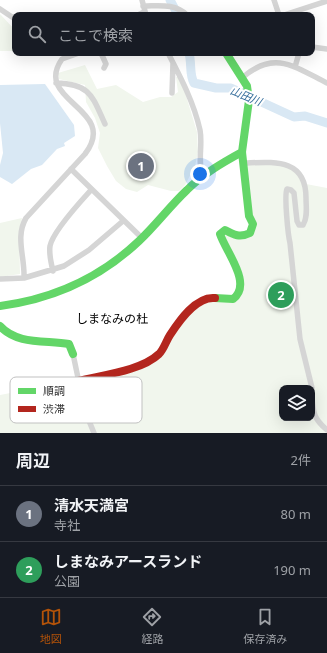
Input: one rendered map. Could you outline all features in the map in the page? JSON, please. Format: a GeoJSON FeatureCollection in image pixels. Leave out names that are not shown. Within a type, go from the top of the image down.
{"type":"FeatureCollection","features":[{"type":"Feature","properties":{"kind":"street"},"geometry":{"type":"LineString","coordinates":[[142,0],[144,11],[161,6],[180,8],[184,12]]}},
{"type":"Feature","properties":{"kind":"street"},"geometry":{"type":"LineString","coordinates":[[274,0],[278,12]]}},
{"type":"Feature","properties":{"kind":"street"},"geometry":{"type":"LineString","coordinates":[[293,12],[327,1]]}},
{"type":"Feature","properties":{"kind":"street"},"geometry":{"type":"LineString","coordinates":[[0,9],[12,17]]}},
{"type":"Feature","properties":{"kind":"street"},"geometry":{"type":"LineString","coordinates":[[315,47],[327,49]]}},
{"type":"Feature","properties":{"kind":"street"},"geometry":{"type":"LineString","coordinates":[[24,278],[20,243],[23,224],[26,218],[88,150],[93,134],[91,124],[85,114],[61,91],[56,83],[56,73],[62,59],[70,56]]}},
{"type":"Feature","properties":{"kind":"street"},"geometry":{"type":"LineString","coordinates":[[102,56],[106,64],[104,68]]}},
{"type":"Feature","properties":{"kind":"street"},"geometry":{"type":"LineString","coordinates":[[170,56],[183,81],[200,130],[202,153],[199,167],[203,176]]}},
{"type":"Feature","properties":{"kind":"street"},"geometry":{"type":"LineString","coordinates":[[95,377],[124,370],[159,354],[183,317],[202,299],[209,298],[226,301],[231,300],[241,291],[242,286],[235,264],[222,242],[220,234],[225,230],[236,237],[243,237],[250,233],[253,224],[249,216],[242,152],[248,100],[247,86],[243,77],[228,56]]}},
{"type":"Feature","properties":{"kind":"street"},"geometry":{"type":"LineString","coordinates":[[295,67],[298,56]]}},
{"type":"Feature","properties":{"kind":"street"},"geometry":{"type":"LineString","coordinates":[[172,93],[173,62]]}},
{"type":"Feature","properties":{"kind":"street"},"geometry":{"type":"LineString","coordinates":[[243,77],[253,68],[266,63],[279,62],[295,67],[327,83]]}},
{"type":"Feature","properties":{"kind":"street"},"geometry":{"type":"LineString","coordinates":[[56,83],[69,83],[91,94],[105,124]]}},
{"type":"Feature","properties":{"kind":"street"},"geometry":{"type":"LineString","coordinates":[[0,306],[36,301],[73,286],[112,263],[142,238],[203,176],[242,152]]}},
{"type":"Feature","properties":{"kind":"street"},"geometry":{"type":"LineString","coordinates":[[244,163],[280,162],[296,171],[306,184],[306,217],[303,225],[299,224],[297,221],[294,193],[287,189],[285,195],[288,213],[287,232],[290,244],[300,339],[311,385]]}},
{"type":"Feature","properties":{"kind":"street"},"geometry":{"type":"LineString","coordinates":[[71,169],[142,238]]}},
{"type":"Feature","properties":{"kind":"street"},"geometry":{"type":"LineString","coordinates":[[52,271],[50,246],[53,239],[91,190]]}},
{"type":"Feature","properties":{"kind":"street"},"geometry":{"type":"LineString","coordinates":[[0,279],[24,278],[52,271],[64,266],[89,250],[123,221]]}},
{"type":"Feature","properties":{"kind":"street"},"geometry":{"type":"LineString","coordinates":[[0,326],[4,334],[19,339],[57,340],[68,344],[73,354],[77,377]]}},
{"type":"Feature","properties":{"kind":"street"},"geometry":{"type":"LineString","coordinates":[[315,418],[319,424],[327,430]]}},
{"type":"Feature","properties":{"kind":"street"},"geometry":{"type":"LineString","coordinates":[[89,423],[94,433]]}},
{"type":"Feature","properties":{"kind":"shaded area"},"geometry":{"type":"Polygon","coordinates":[[[0,14],[12,27],[12,51],[0,51],[0,14]]]}},
{"type":"Feature","properties":{"kind":"shaded area"},"geometry":{"type":"Polygon","coordinates":[[[85,65],[97,89],[116,85],[143,102],[160,97],[171,97],[178,92],[176,77],[180,76],[197,132],[198,152],[195,166],[185,185],[179,191],[171,191],[148,185],[137,192],[126,189],[116,181],[98,148],[100,133],[95,118],[86,102],[85,85],[59,79],[58,73],[85,65]]]}},
{"type":"Feature","properties":{"kind":"shaded area"},"geometry":{"type":"Polygon","coordinates":[[[45,84],[74,125],[75,136],[64,143],[65,146],[57,149],[42,165],[31,169],[12,184],[0,177],[0,165],[3,153],[0,123],[0,85],[45,84]]]}},
{"type":"Feature","properties":{"kind":"shaded area"},"geometry":{"type":"Polygon","coordinates":[[[280,162],[296,171],[306,184],[327,188],[327,433],[0,433],[0,395],[10,393],[10,423],[142,423],[142,377],[93,377],[114,373],[159,354],[202,299],[226,301],[241,291],[220,234],[250,233],[245,163],[280,162]]]}},
{"type":"Feature","properties":{"kind":"shaded area"},"geometry":{"type":"Polygon","coordinates":[[[22,218],[19,234],[20,274],[0,277],[0,223],[22,218]]]}},
{"type":"Feature","properties":{"kind":"waterway","name":"山田川"},"geometry":{"type":"LineString","coordinates":[[170,0],[176,12]]}},
{"type":"Feature","properties":{"kind":"waterway","name":"山田川"},"geometry":{"type":"LineString","coordinates":[[189,56],[194,83],[216,88],[231,88],[294,117],[305,116],[327,123]]}},
{"type":"Feature","properties":{"kind":"traffic: fast"},"geometry":{"type":"LineString","coordinates":[[215,298],[233,299],[238,293],[240,285],[236,268],[220,234],[225,230],[237,235],[246,235],[250,233],[253,224],[249,216],[242,152],[249,100],[247,86],[228,56]]}},
{"type":"Feature","properties":{"kind":"traffic: fast"},"geometry":{"type":"LineString","coordinates":[[0,306],[20,303],[57,292],[75,285],[108,266],[139,241],[193,184],[213,169],[242,152]]}},
{"type":"Feature","properties":{"kind":"traffic: fast"},"geometry":{"type":"LineString","coordinates":[[0,326],[7,332],[23,339],[69,344],[73,354]]}},
{"type":"Feature","properties":{"kind":"traffic: jam"},"geometry":{"type":"LineString","coordinates":[[97,377],[121,372],[142,365],[151,360],[161,352],[174,329],[189,310],[201,301],[208,298],[215,298]]}},
{"type":"Feature","properties":{"kind":"place","name":"清水天満宮"},"geometry":{"type":"Point","coordinates":[141,166]}},
{"type":"Feature","properties":{"kind":"place","name":"しまなみアースランド"},"geometry":{"type":"Point","coordinates":[281,295]}},
{"type":"Feature","properties":{"kind":"district","name":"しまなみの杜"},"geometry":{"type":"Point","coordinates":[112,319]}}]}
